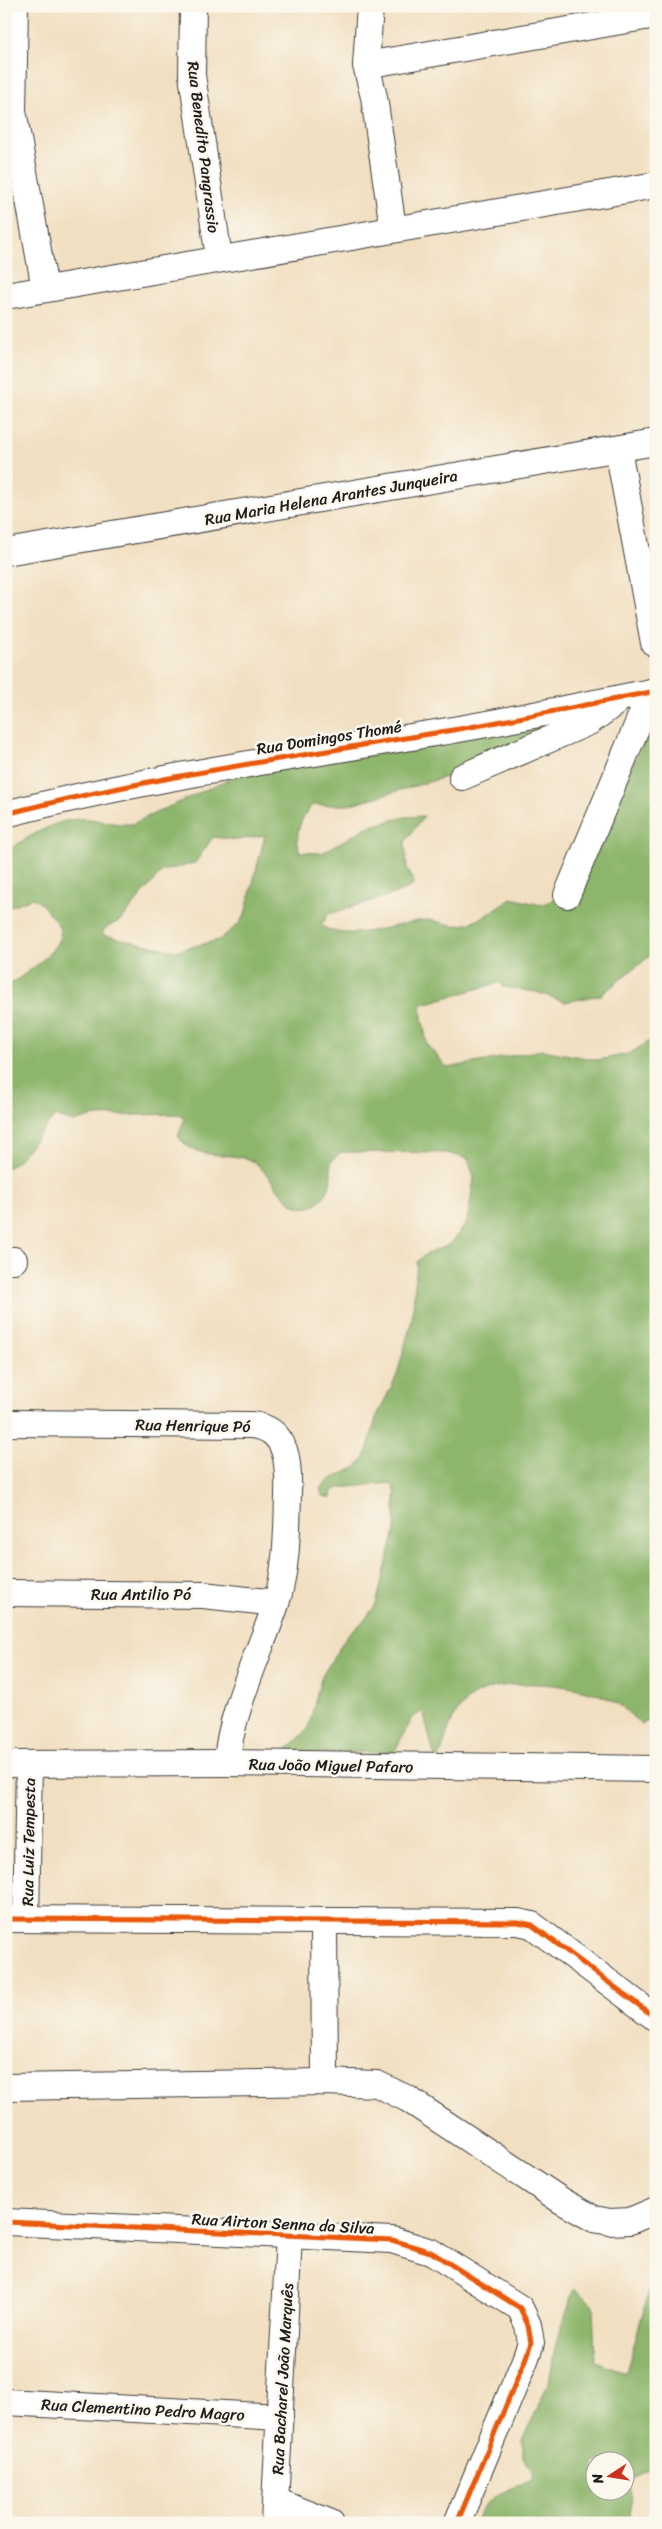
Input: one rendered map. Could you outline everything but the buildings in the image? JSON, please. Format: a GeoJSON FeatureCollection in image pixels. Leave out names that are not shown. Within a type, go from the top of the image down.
{"type":"FeatureCollection","features":[{"type":"Feature","properties":{"kind":"street"},"geometry":{"type":"LineString","coordinates":[[15,6],[13,111],[45,290]]}},
{"type":"Feature","properties":{"kind":"street","name":"Rua Benedito Pangrassio"},"geometry":{"type":"LineString","coordinates":[[193,6],[192,75],[219,258]]}},
{"type":"Feature","properties":{"kind":"street"},"geometry":{"type":"LineString","coordinates":[[370,6],[366,64],[374,98],[393,228]]}},
{"type":"Feature","properties":{"kind":"street"},"geometry":{"type":"LineString","coordinates":[[366,64],[656,15]]}},
{"type":"Feature","properties":{"kind":"street"},"geometry":{"type":"LineString","coordinates":[[6,296],[393,228],[656,185]]}},
{"type":"Feature","properties":{"kind":"street","name":"Rua Maria Helena Arantes Junqueira"},"geometry":{"type":"LineString","coordinates":[[6,552],[656,442]]}},
{"type":"Feature","properties":{"kind":"street"},"geometry":{"type":"LineString","coordinates":[[618,449],[654,643]]}},
{"type":"Feature","properties":{"kind":"street"},"geometry":{"type":"LineString","coordinates":[[567,894],[653,691]]}},
{"type":"Feature","properties":{"kind":"street","name":"Rua Domingos Thomé"},"geometry":{"type":"LineString","coordinates":[[6,814],[47,803],[244,764],[442,732],[653,691]]}},
{"type":"Feature","properties":{"kind":"street"},"geometry":{"type":"LineString","coordinates":[[462,777],[589,722],[624,697]]}},
{"type":"Feature","properties":{"kind":"street","name":"Rua Henrique Pó"},"geometry":{"type":"LineString","coordinates":[[6,1424],[251,1425],[262,1426],[272,1432],[289,1464],[286,1564],[276,1603],[231,1733],[227,1763]]}},
{"type":"Feature","properties":{"kind":"street","name":"Rua Antilio Pó"},"geometry":{"type":"LineString","coordinates":[[6,1593],[203,1594],[276,1603]]}},
{"type":"Feature","properties":{"kind":"street","name":"Rua João Miguel Pafaro"},"geometry":{"type":"LineString","coordinates":[[18,1764],[227,1763],[656,1769]]}},
{"type":"Feature","properties":{"kind":"street","name":"Rua Luiz Tempesta"},"geometry":{"type":"LineString","coordinates":[[16,1919],[18,1764]]}},
{"type":"Feature","properties":{"kind":"street"},"geometry":{"type":"LineString","coordinates":[[16,1919],[503,1920],[532,1925],[656,2018]]}},
{"type":"Feature","properties":{"kind":"street"},"geometry":{"type":"LineString","coordinates":[[324,1921],[325,2082]]}},
{"type":"Feature","properties":{"kind":"street"},"geometry":{"type":"LineString","coordinates":[[6,2087],[325,2082],[377,2084],[408,2099],[562,2201],[594,2219],[610,2222],[630,2221],[656,2210]]}},
{"type":"Feature","properties":{"kind":"street","name":"Rua Airton Senna da Silva"},"geometry":{"type":"LineString","coordinates":[[6,2222],[392,2240],[431,2252],[520,2308],[528,2325],[531,2343],[526,2360],[457,2523]]}},
{"type":"Feature","properties":{"kind":"street","name":"Rua Bacharel João Marquês"},"geometry":{"type":"LineString","coordinates":[[275,2512],[289,2236]]}},
{"type":"Feature","properties":{"kind":"street","name":"Rua Clementino Pedro Magro"},"geometry":{"type":"LineString","coordinates":[[6,2402],[280,2417]]}},
{"type":"Feature","properties":{"kind":"street"},"geometry":{"type":"LineString","coordinates":[[275,2512],[331,2523]]}},
{"type":"Feature","properties":{"kind":"green space"},"geometry":{"type":"Polygon","coordinates":[[[603,710],[460,773],[348,805],[312,805],[301,821],[298,833],[300,852],[322,853],[367,827],[405,817],[424,816],[405,842],[407,868],[415,884],[403,891],[329,914],[321,925],[331,931],[358,933],[426,920],[461,925],[481,918],[511,898],[541,905],[569,893],[646,738],[656,726],[656,951],[601,995],[565,1002],[536,992],[503,987],[501,982],[420,1005],[427,1045],[448,1068],[542,1050],[598,1060],[629,1054],[656,1037],[656,1703],[653,1718],[641,1725],[618,1704],[604,1697],[564,1686],[519,1684],[480,1692],[466,1701],[452,1721],[439,1759],[434,1755],[423,1711],[413,1717],[394,1752],[283,1754],[308,1729],[321,1678],[347,1635],[364,1621],[376,1604],[395,1531],[395,1490],[390,1483],[339,1488],[332,1491],[331,1498],[323,1496],[320,1489],[327,1481],[357,1467],[366,1455],[376,1418],[397,1375],[412,1319],[417,1262],[424,1255],[450,1244],[467,1223],[474,1178],[468,1159],[447,1153],[341,1152],[331,1162],[331,1180],[326,1194],[317,1203],[307,1207],[298,1206],[289,1201],[259,1166],[252,1161],[234,1156],[204,1153],[194,1150],[185,1144],[178,1136],[184,1120],[179,1114],[95,1116],[73,1122],[55,1116],[18,1160],[6,1169],[6,987],[30,971],[47,956],[54,948],[60,933],[55,920],[38,901],[32,898],[6,908],[6,852],[45,828],[67,821],[89,819],[132,824],[244,772],[603,710]],[[265,835],[238,840],[213,837],[195,863],[162,871],[122,919],[103,930],[103,935],[175,951],[219,940],[239,924],[245,914],[265,835]]]}},
{"type":"Feature","properties":{"kind":"green space"},"geometry":{"type":"Polygon","coordinates":[[[656,2267],[656,2464],[634,2479],[634,2452],[584,2452],[584,2502],[630,2502],[630,2523],[476,2523],[479,2513],[490,2500],[532,2480],[532,2470],[523,2457],[523,2441],[549,2382],[556,2343],[575,2288],[593,2305],[595,2361],[626,2372],[656,2267]]]}},
{"type":"Feature","properties":{"kind":"cycle path"},"geometry":{"type":"LineString","coordinates":[[6,814],[168,778],[468,727],[656,691]]}},
{"type":"Feature","properties":{"kind":"cycle path"},"geometry":{"type":"LineString","coordinates":[[6,1919],[518,1922],[532,1925],[656,2018]]}},
{"type":"Feature","properties":{"kind":"cycle path"},"geometry":{"type":"LineString","coordinates":[[6,2222],[392,2240],[431,2252],[520,2308],[528,2325],[531,2343],[457,2523]]}}]}
